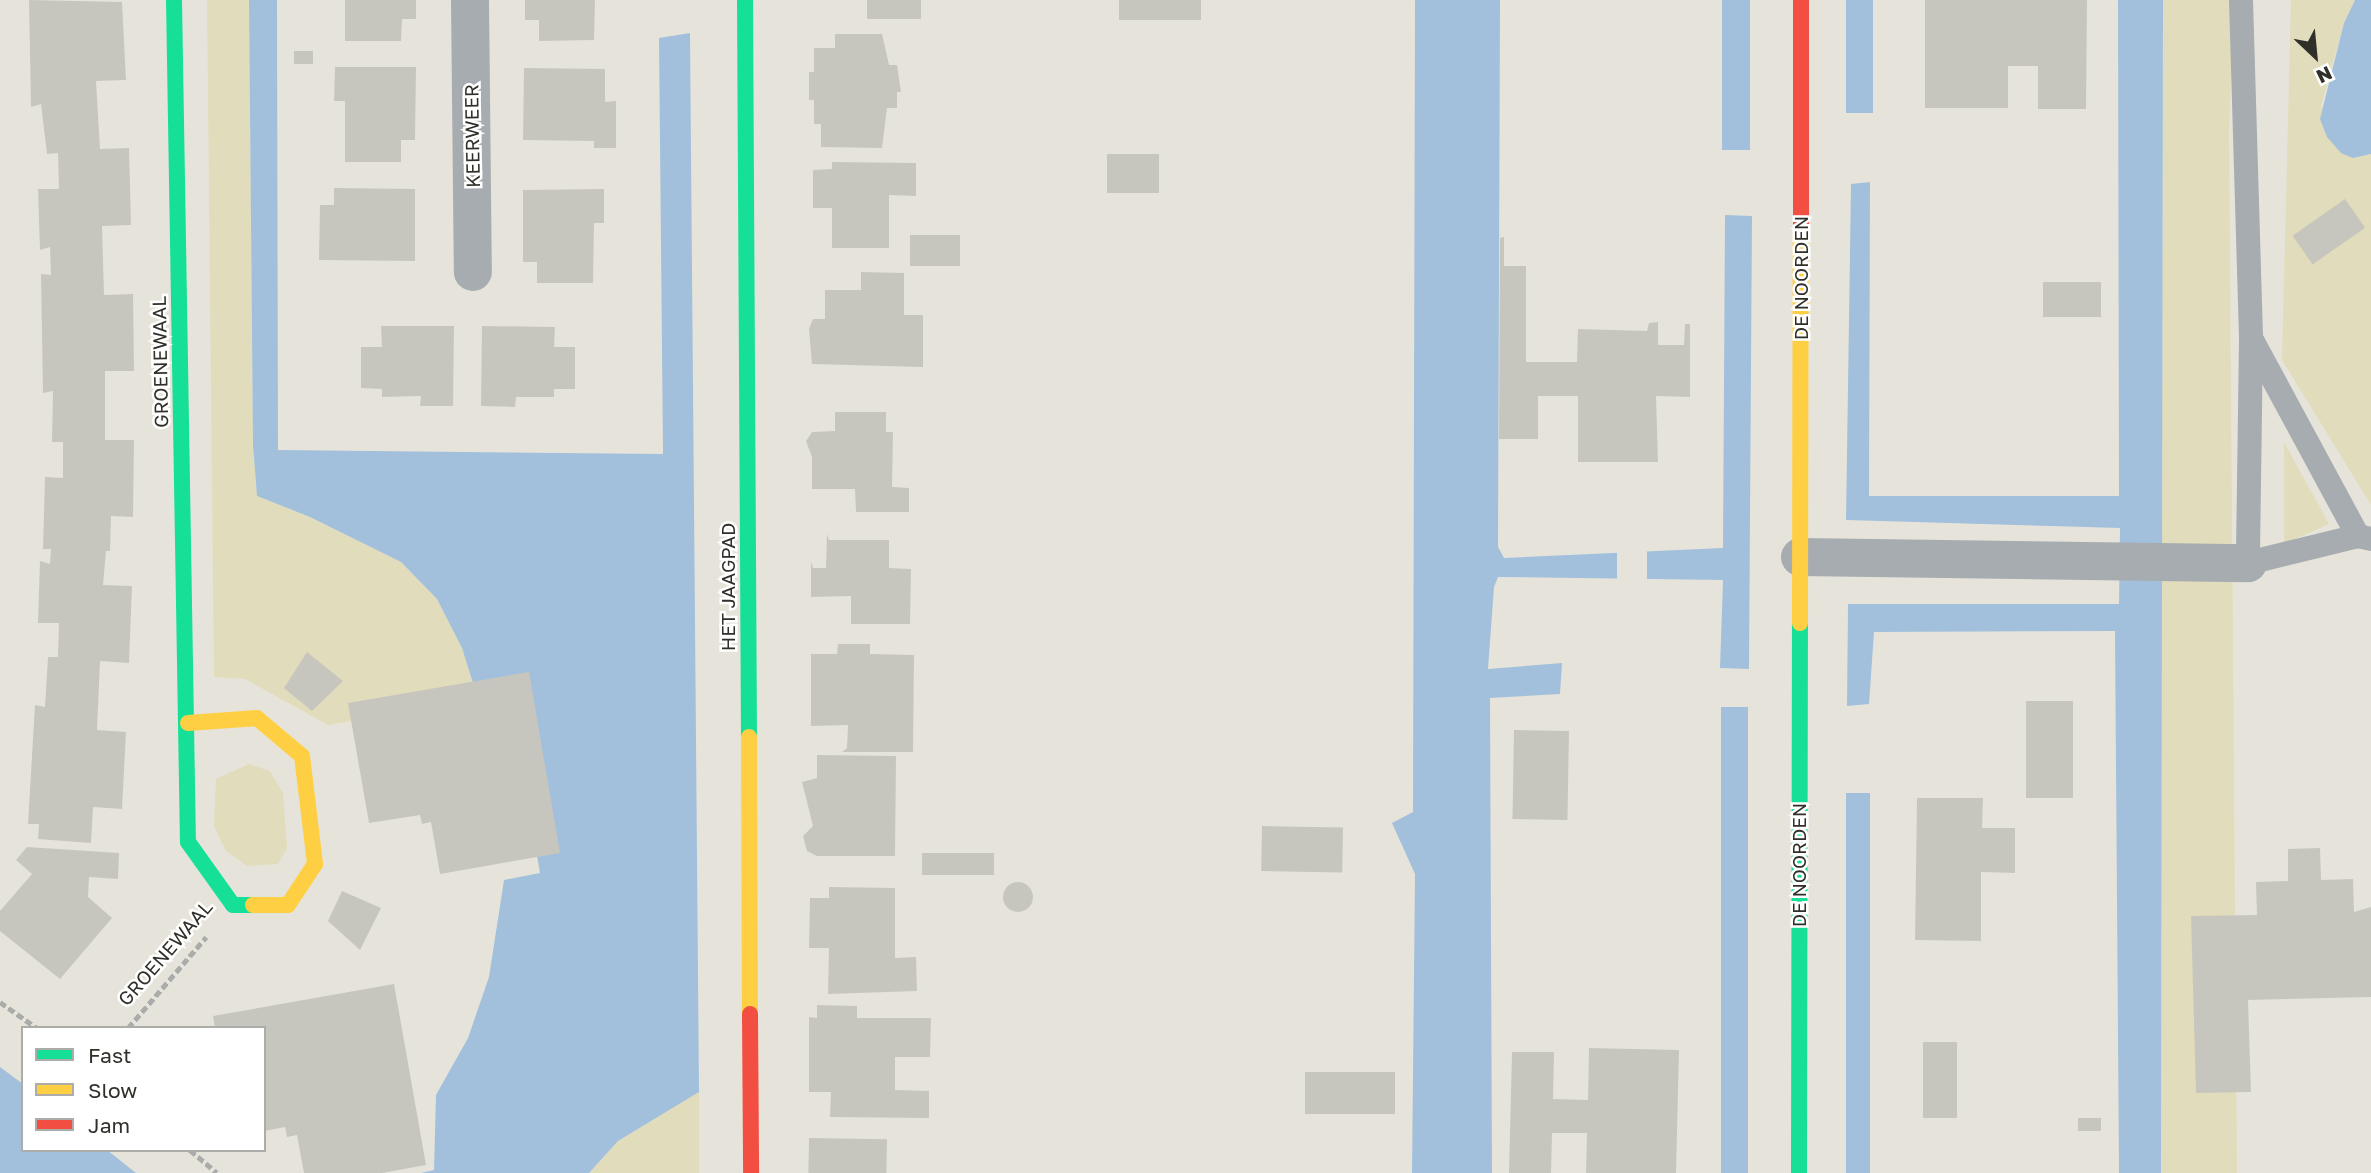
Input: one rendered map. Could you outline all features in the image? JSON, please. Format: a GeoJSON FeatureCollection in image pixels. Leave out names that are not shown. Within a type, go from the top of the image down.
{"type":"FeatureCollection","features":[{"type":"Feature","properties":{"kind":"street","name":"GROENEWAAL"},"geometry":{"type":"LineString","coordinates":[[174,0],[188,842],[233,905],[288,905],[315,864],[302,757],[257,718],[188,723]]}},
{"type":"Feature","properties":{"kind":"street","name":"KEERWEER"},"geometry":{"type":"LineString","coordinates":[[470,0],[473,272]]}},
{"type":"Feature","properties":{"kind":"street","name":"HET JAAGPAD"},"geometry":{"type":"LineString","coordinates":[[745,0],[751,1173]]}},
{"type":"Feature","properties":{"kind":"street","name":"DE NOORDEN"},"geometry":{"type":"LineString","coordinates":[[1799,1173],[1801,0]]}},
{"type":"Feature","properties":{"kind":"street"},"geometry":{"type":"LineString","coordinates":[[1800,557],[2186,560],[2248,563]]}},
{"type":"Feature","properties":{"kind":"lane"},"geometry":{"type":"LineString","coordinates":[[2241,0],[2251,340],[2248,563],[2365,538],[2251,340]]}},
{"type":"Feature","properties":{"kind":"path","name":"GROENEWAAL"},"geometry":{"type":"LineString","coordinates":[[130,1026],[233,905]]}},
{"type":"Feature","properties":{"kind":"path"},"geometry":{"type":"LineString","coordinates":[[0,1002],[34,1026]]}},
{"type":"Feature","properties":{"kind":"path"},"geometry":{"type":"LineString","coordinates":[[192,1152],[217,1173]]}},
{"type":"Feature","properties":{"kind":"shaded area"},"geometry":{"type":"Polygon","coordinates":[[[207,0],[249,0],[253,445],[257,496],[310,517],[401,562],[437,599],[462,648],[478,699],[328,725],[245,679],[214,677],[207,0]]]}},
{"type":"Feature","properties":{"kind":"shaded area"},"geometry":{"type":"Polygon","coordinates":[[[2163,0],[2234,0],[2229,131],[2237,1173],[2161,1173],[2163,0]]]}},
{"type":"Feature","properties":{"kind":"shaded area"},"geometry":{"type":"Polygon","coordinates":[[[2291,0],[2355,0],[2344,23],[2321,106],[2353,158],[2371,154],[2371,505],[2282,360],[2291,0]]]}},
{"type":"Feature","properties":{"kind":"shaded area"},"geometry":{"type":"Polygon","coordinates":[[[2284,442],[2329,524],[2284,544],[2284,442]]]}},
{"type":"Feature","properties":{"kind":"shaded area"},"geometry":{"type":"Polygon","coordinates":[[[249,764],[270,771],[283,793],[287,848],[278,864],[247,866],[226,851],[214,826],[216,779],[249,764]]]}},
{"type":"Feature","properties":{"kind":"shaded area"},"geometry":{"type":"Polygon","coordinates":[[[699,1092],[699,1173],[589,1173],[618,1141],[699,1092]]]}},
{"type":"Feature","properties":{"kind":"water"},"geometry":{"type":"Polygon","coordinates":[[[249,0],[277,0],[278,450],[663,454],[659,38],[690,33],[699,1092],[618,1141],[589,1173],[421,1173],[434,1170],[436,1095],[468,1038],[489,977],[504,880],[540,873],[509,694],[478,699],[462,648],[437,599],[401,562],[310,517],[257,496],[253,445],[249,0]]]}},
{"type":"Feature","properties":{"kind":"water"},"geometry":{"type":"Polygon","coordinates":[[[1415,0],[1500,0],[1498,547],[1504,558],[1723,548],[1725,215],[1752,216],[1749,669],[1720,668],[1723,580],[1498,577],[1494,587],[1488,669],[1562,663],[1560,694],[1490,698],[1492,1173],[1412,1173],[1415,874],[1392,823],[1413,812],[1415,0]]]}},
{"type":"Feature","properties":{"kind":"water"},"geometry":{"type":"Polygon","coordinates":[[[1722,0],[1750,0],[1750,150],[1722,150],[1722,0]]]}},
{"type":"Feature","properties":{"kind":"water"},"geometry":{"type":"Polygon","coordinates":[[[1846,0],[1873,0],[1873,113],[1846,113],[1846,0]]]}},
{"type":"Feature","properties":{"kind":"water"},"geometry":{"type":"Polygon","coordinates":[[[2118,0],[2163,0],[2161,1173],[2119,1173],[2115,631],[1874,632],[1869,704],[1847,706],[1848,604],[2119,604],[2120,528],[1846,520],[1851,184],[1870,182],[1869,496],[2119,496],[2118,0]]]}},
{"type":"Feature","properties":{"kind":"water"},"geometry":{"type":"Polygon","coordinates":[[[2355,0],[2371,0],[2371,154],[2353,158],[2341,153],[2327,137],[2320,119],[2344,23],[2355,0]]]}},
{"type":"Feature","properties":{"kind":"water"},"geometry":{"type":"Polygon","coordinates":[[[1721,707],[1748,707],[1748,1173],[1721,1173],[1721,707]]]}},
{"type":"Feature","properties":{"kind":"water"},"geometry":{"type":"Polygon","coordinates":[[[1846,793],[1870,793],[1870,1173],[1846,1173],[1846,793]]]}},
{"type":"Feature","properties":{"kind":"water"},"geometry":{"type":"Polygon","coordinates":[[[0,1067],[21,1083],[21,1152],[110,1152],[136,1173],[0,1173],[0,1067]]]}},
{"type":"Feature","properties":{"kind":"pier"},"geometry":{"type":"Polygon","coordinates":[[[1617,548],[1647,548],[1647,582],[1617,582],[1617,548]]]}},
{"type":"Feature","properties":{"kind":"building"},"geometry":{"type":"Polygon","coordinates":[[[29,0],[122,2],[126,80],[96,81],[100,149],[129,148],[131,225],[102,226],[104,295],[133,294],[134,371],[105,371],[105,440],[134,440],[133,517],[111,516],[110,551],[106,551],[103,585],[132,586],[129,663],[100,661],[97,730],[126,732],[122,809],[93,807],[91,843],[38,839],[39,824],[28,824],[35,705],[45,707],[48,657],[58,657],[59,623],[38,623],[40,561],[50,564],[51,549],[43,549],[45,477],[63,478],[63,442],[52,442],[53,391],[43,393],[41,274],[51,275],[50,247],[40,250],[38,189],[59,189],[58,153],[47,154],[41,104],[31,107],[29,0]]]}},
{"type":"Feature","properties":{"kind":"building"},"geometry":{"type":"Polygon","coordinates":[[[345,0],[416,0],[416,19],[402,19],[401,41],[345,41],[345,0]]]}},
{"type":"Feature","properties":{"kind":"building"},"geometry":{"type":"Polygon","coordinates":[[[525,0],[595,0],[594,40],[539,41],[539,20],[525,20],[525,0]]]}},
{"type":"Feature","properties":{"kind":"building"},"geometry":{"type":"Polygon","coordinates":[[[867,0],[921,0],[921,19],[867,19],[867,0]]]}},
{"type":"Feature","properties":{"kind":"building"},"geometry":{"type":"Polygon","coordinates":[[[1119,0],[1201,0],[1201,20],[1119,20],[1119,0]]]}},
{"type":"Feature","properties":{"kind":"building"},"geometry":{"type":"Polygon","coordinates":[[[1925,0],[2087,0],[2086,109],[2038,109],[2038,66],[2008,66],[2008,108],[1925,108],[1925,0]]]}},
{"type":"Feature","properties":{"kind":"building"},"geometry":{"type":"Polygon","coordinates":[[[835,34],[882,34],[889,65],[897,65],[901,92],[897,92],[897,108],[887,108],[882,148],[821,147],[821,124],[814,124],[814,100],[809,100],[809,72],[814,72],[814,48],[835,48],[835,34]]]}},
{"type":"Feature","properties":{"kind":"building"},"geometry":{"type":"Polygon","coordinates":[[[294,51],[313,51],[313,64],[294,64],[294,51]]]}},
{"type":"Feature","properties":{"kind":"building"},"geometry":{"type":"Polygon","coordinates":[[[335,67],[416,67],[415,140],[401,140],[401,162],[345,162],[345,101],[334,101],[335,67]]]}},
{"type":"Feature","properties":{"kind":"building"},"geometry":{"type":"Polygon","coordinates":[[[524,68],[605,69],[605,102],[616,101],[616,148],[594,148],[594,141],[523,140],[524,68]]]}},
{"type":"Feature","properties":{"kind":"building"},"geometry":{"type":"Polygon","coordinates":[[[1107,154],[1159,154],[1159,193],[1107,193],[1107,154]]]}},
{"type":"Feature","properties":{"kind":"building"},"geometry":{"type":"Polygon","coordinates":[[[832,162],[916,163],[916,196],[889,195],[889,248],[832,248],[832,208],[813,208],[813,170],[832,169],[832,162]]]}},
{"type":"Feature","properties":{"kind":"building"},"geometry":{"type":"Polygon","coordinates":[[[334,188],[415,189],[415,261],[319,260],[320,205],[334,205],[334,188]]]}},
{"type":"Feature","properties":{"kind":"building"},"geometry":{"type":"Polygon","coordinates":[[[604,189],[604,223],[594,223],[593,283],[537,283],[537,262],[523,262],[523,190],[604,189]]]}},
{"type":"Feature","properties":{"kind":"building"},"geometry":{"type":"Polygon","coordinates":[[[2345,199],[2365,228],[2313,264],[2293,236],[2345,199]]]}},
{"type":"Feature","properties":{"kind":"building"},"geometry":{"type":"Polygon","coordinates":[[[910,235],[960,235],[960,266],[910,266],[910,235]]]}},
{"type":"Feature","properties":{"kind":"building"},"geometry":{"type":"Polygon","coordinates":[[[1504,237],[1504,266],[1526,266],[1526,362],[1577,362],[1578,329],[1647,331],[1649,323],[1658,322],[1658,345],[1684,345],[1685,324],[1690,324],[1690,397],[1656,396],[1658,462],[1578,462],[1578,396],[1538,396],[1538,439],[1499,439],[1500,238],[1504,237]]]}},
{"type":"Feature","properties":{"kind":"building"},"geometry":{"type":"Polygon","coordinates":[[[861,272],[904,273],[904,315],[923,315],[923,367],[812,364],[809,329],[813,319],[825,319],[825,290],[861,290],[861,272]]]}},
{"type":"Feature","properties":{"kind":"building"},"geometry":{"type":"Polygon","coordinates":[[[2043,282],[2101,282],[2101,317],[2043,317],[2043,282]]]}},
{"type":"Feature","properties":{"kind":"building"},"geometry":{"type":"Polygon","coordinates":[[[381,326],[454,326],[453,406],[420,406],[421,396],[382,397],[382,389],[361,388],[361,347],[382,347],[381,326]]]}},
{"type":"Feature","properties":{"kind":"building"},"geometry":{"type":"Polygon","coordinates":[[[482,326],[555,327],[554,347],[575,347],[575,389],[554,389],[554,397],[516,397],[515,407],[481,406],[482,326]]]}},
{"type":"Feature","properties":{"kind":"building"},"geometry":{"type":"Polygon","coordinates":[[[835,412],[886,412],[886,432],[893,432],[892,487],[909,488],[909,512],[856,512],[855,489],[812,489],[812,457],[806,441],[812,432],[835,431],[835,412]]]}},
{"type":"Feature","properties":{"kind":"building"},"geometry":{"type":"Polygon","coordinates":[[[827,534],[829,540],[889,540],[889,568],[911,569],[910,624],[851,624],[851,596],[811,597],[811,562],[813,568],[826,568],[827,534]]]}},
{"type":"Feature","properties":{"kind":"building"},"geometry":{"type":"Polygon","coordinates":[[[838,644],[870,644],[870,654],[914,655],[913,752],[842,752],[847,748],[848,725],[811,726],[811,654],[837,654],[838,644]]]}},
{"type":"Feature","properties":{"kind":"building"},"geometry":{"type":"Polygon","coordinates":[[[307,652],[343,681],[312,711],[284,688],[307,652]]]}},
{"type":"Feature","properties":{"kind":"building"},"geometry":{"type":"Polygon","coordinates":[[[529,672],[560,853],[440,874],[431,822],[422,824],[420,815],[369,823],[348,703],[529,672]]]}},
{"type":"Feature","properties":{"kind":"building"},"geometry":{"type":"Polygon","coordinates":[[[2026,701],[2073,701],[2073,798],[2026,798],[2026,701]]]}},
{"type":"Feature","properties":{"kind":"building"},"geometry":{"type":"Polygon","coordinates":[[[1514,730],[1569,731],[1567,820],[1512,819],[1514,730]]]}},
{"type":"Feature","properties":{"kind":"building"},"geometry":{"type":"Polygon","coordinates":[[[817,755],[896,756],[895,856],[817,856],[807,851],[803,836],[813,826],[802,782],[817,778],[817,755]]]}},
{"type":"Feature","properties":{"kind":"building"},"geometry":{"type":"Polygon","coordinates":[[[1917,798],[1983,798],[1982,828],[2015,828],[2015,873],[1981,872],[1981,941],[1915,940],[1917,798]]]}},
{"type":"Feature","properties":{"kind":"building"},"geometry":{"type":"Polygon","coordinates":[[[1262,826],[1343,827],[1342,872],[1261,871],[1262,826]]]}},
{"type":"Feature","properties":{"kind":"building"},"geometry":{"type":"Polygon","coordinates":[[[27,847],[119,853],[118,879],[89,877],[88,897],[112,918],[60,979],[0,931],[0,911],[32,874],[16,860],[27,847]]]}},
{"type":"Feature","properties":{"kind":"building"},"geometry":{"type":"Polygon","coordinates":[[[2320,848],[2321,880],[2353,879],[2354,912],[2371,907],[2371,997],[2248,1000],[2251,1092],[2196,1093],[2191,916],[2257,915],[2256,882],[2288,881],[2288,849],[2320,848]]]}},
{"type":"Feature","properties":{"kind":"building"},"geometry":{"type":"Polygon","coordinates":[[[922,853],[994,853],[994,875],[922,875],[922,853]]]}},
{"type":"Feature","properties":{"kind":"building"},"geometry":{"type":"Polygon","coordinates":[[[1018,882],[1024,883],[1032,891],[1032,903],[1024,911],[1018,912],[1012,911],[1004,903],[1003,897],[1004,891],[1012,883],[1018,882]]]}},
{"type":"Feature","properties":{"kind":"building"},"geometry":{"type":"Polygon","coordinates":[[[829,887],[895,888],[895,958],[916,957],[917,991],[828,994],[829,948],[809,948],[810,898],[829,898],[829,887]]]}},
{"type":"Feature","properties":{"kind":"building"},"geometry":{"type":"Polygon","coordinates":[[[342,891],[381,908],[360,950],[328,921],[342,891]]]}},
{"type":"Feature","properties":{"kind":"building"},"geometry":{"type":"Polygon","coordinates":[[[394,984],[426,1165],[382,1173],[304,1173],[297,1135],[287,1137],[285,1127],[266,1131],[266,1026],[215,1026],[213,1016],[394,984]]]}},
{"type":"Feature","properties":{"kind":"building"},"geometry":{"type":"Polygon","coordinates":[[[817,1005],[857,1006],[857,1018],[931,1018],[930,1057],[895,1057],[895,1090],[929,1091],[929,1118],[830,1117],[831,1092],[809,1092],[809,1017],[817,1018],[817,1005]]]}},
{"type":"Feature","properties":{"kind":"building"},"geometry":{"type":"Polygon","coordinates":[[[1923,1042],[1957,1042],[1957,1118],[1923,1118],[1923,1042]]]}},
{"type":"Feature","properties":{"kind":"building"},"geometry":{"type":"Polygon","coordinates":[[[1589,1048],[1679,1050],[1676,1173],[1586,1173],[1587,1133],[1552,1133],[1551,1173],[1509,1173],[1512,1052],[1554,1052],[1553,1099],[1588,1100],[1589,1048]]]}},
{"type":"Feature","properties":{"kind":"building"},"geometry":{"type":"Polygon","coordinates":[[[1305,1072],[1395,1072],[1395,1114],[1305,1114],[1305,1072]]]}},
{"type":"Feature","properties":{"kind":"building"},"geometry":{"type":"Polygon","coordinates":[[[2078,1118],[2101,1118],[2101,1131],[2078,1131],[2078,1118]]]}},
{"type":"Feature","properties":{"kind":"building"},"geometry":{"type":"Polygon","coordinates":[[[809,1138],[887,1139],[886,1173],[808,1173],[809,1138]]]}},
{"type":"Feature","properties":{"kind":"traffic: fast"},"geometry":{"type":"LineString","coordinates":[[174,0],[188,842],[233,905],[253,905]]}},
{"type":"Feature","properties":{"kind":"traffic: fast"},"geometry":{"type":"LineString","coordinates":[[745,0],[749,737]]}},
{"type":"Feature","properties":{"kind":"traffic: fast"},"geometry":{"type":"LineString","coordinates":[[1799,1173],[1800,623]]}},
{"type":"Feature","properties":{"kind":"traffic: slow"},"geometry":{"type":"LineString","coordinates":[[1800,623],[1801,236]]}},
{"type":"Feature","properties":{"kind":"traffic: slow"},"geometry":{"type":"LineString","coordinates":[[188,723],[257,718],[302,756],[315,864],[288,905],[253,905]]}},
{"type":"Feature","properties":{"kind":"traffic: slow"},"geometry":{"type":"LineString","coordinates":[[749,737],[750,1014]]}},
{"type":"Feature","properties":{"kind":"traffic: jam"},"geometry":{"type":"LineString","coordinates":[[1801,0],[1801,236]]}},
{"type":"Feature","properties":{"kind":"traffic: jam"},"geometry":{"type":"LineString","coordinates":[[750,1014],[751,1173]]}}]}
